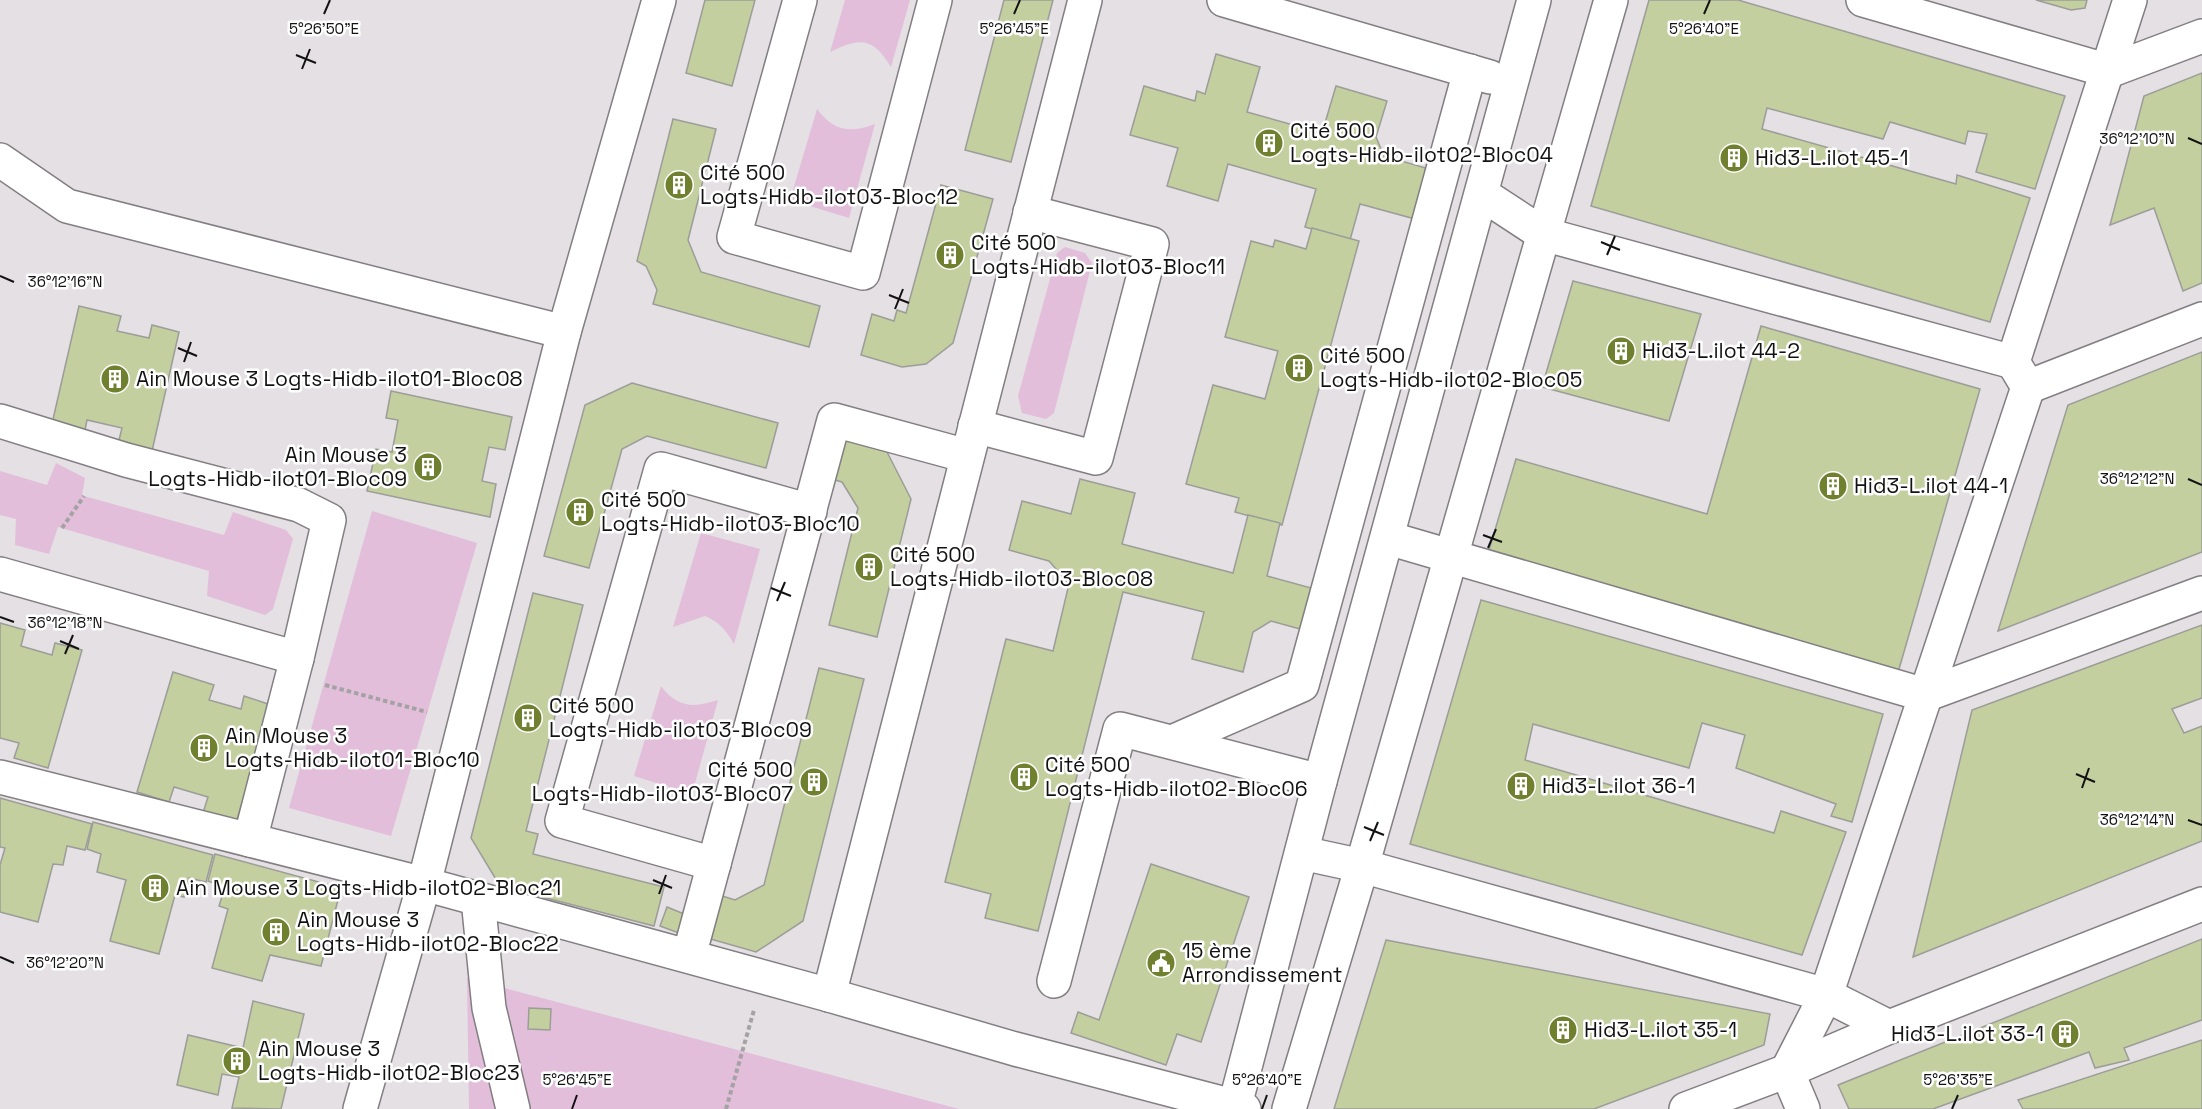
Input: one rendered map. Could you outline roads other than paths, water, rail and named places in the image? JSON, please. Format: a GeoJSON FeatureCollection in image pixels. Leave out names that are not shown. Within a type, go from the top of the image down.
{"type":"FeatureCollection","features":[{"type":"Feature","properties":{"kind":"street"},"geometry":{"type":"LineString","coordinates":[[360,1109],[424,884],[564,332],[659,0]]}},
{"type":"Feature","properties":{"kind":"street"},"geometry":{"type":"LineString","coordinates":[[800,0],[734,237],[863,273],[935,0]]}},
{"type":"Feature","properties":{"kind":"street"},"geometry":{"type":"LineString","coordinates":[[830,995],[1085,0]]}},
{"type":"Feature","properties":{"kind":"street"},"geometry":{"type":"LineString","coordinates":[[1224,0],[1512,83]]}},
{"type":"Feature","properties":{"kind":"street"},"geometry":{"type":"LineString","coordinates":[[0,777],[478,898],[1016,1049],[1238,1108],[1320,781],[1534,0]]}},
{"type":"Feature","properties":{"kind":"street"},"geometry":{"type":"LineString","coordinates":[[1289,1109],[1362,866],[1611,0]]}},
{"type":"Feature","properties":{"kind":"street"},"geometry":{"type":"LineString","coordinates":[[1863,0],[2109,72],[2202,36]]}},
{"type":"Feature","properties":{"kind":"street"},"geometry":{"type":"LineString","coordinates":[[1786,1071],[1826,995],[1924,695],[2021,375],[2130,0]]}},
{"type":"Feature","properties":{"kind":"street"},"geometry":{"type":"LineString","coordinates":[[1172,742],[1302,685],[1470,71]]}},
{"type":"Feature","properties":{"kind":"street"},"geometry":{"type":"LineString","coordinates":[[0,160],[67,206],[564,332]]}},
{"type":"Feature","properties":{"kind":"street"},"geometry":{"type":"LineString","coordinates":[[1482,194],[1543,234],[2021,375],[2202,319]]}},
{"type":"Feature","properties":{"kind":"street"},"geometry":{"type":"LineString","coordinates":[[689,957],[834,420],[1096,458],[1152,244],[1030,212]]}},
{"type":"Feature","properties":{"kind":"street"},"geometry":{"type":"LineString","coordinates":[[0,422],[126,460],[299,505],[329,520],[297,658],[250,840]]}},
{"type":"Feature","properties":{"kind":"street"},"geometry":{"type":"LineString","coordinates":[[714,864],[562,821],[661,469],[810,511]]}},
{"type":"Feature","properties":{"kind":"street"},"geometry":{"type":"LineString","coordinates":[[1388,538],[1924,695],[2202,594]]}},
{"type":"Feature","properties":{"kind":"street"},"geometry":{"type":"LineString","coordinates":[[0,574],[297,658]]}},
{"type":"Feature","properties":{"kind":"street"},"geometry":{"type":"LineString","coordinates":[[1054,981],[1120,729],[1320,781]]}},
{"type":"Feature","properties":{"kind":"street"},"geometry":{"type":"LineString","coordinates":[[1302,853],[1362,866],[1826,995],[1889,1027]]}},
{"type":"Feature","properties":{"kind":"street"},"geometry":{"type":"LineString","coordinates":[[478,898],[489,1008],[513,1109]]}},
{"type":"Feature","properties":{"kind":"street"},"geometry":{"type":"LineString","coordinates":[[1686,1109],[2202,904]]}},
{"type":"Feature","properties":{"kind":"street"},"geometry":{"type":"LineString","coordinates":[[1786,1071],[1803,1109]]}},
{"type":"Feature","properties":{"kind":"place","name":"Cité 500 Logts-Hidb-ilot02-Bloc04"},"geometry":{"type":"Point","coordinates":[1269,143]}},
{"type":"Feature","properties":{"kind":"place","name":"Hid3-L.ilot 45-1"},"geometry":{"type":"Point","coordinates":[1734,158]}},
{"type":"Feature","properties":{"kind":"place","name":"Cité 500 Logts-Hidb-ilot03-Bloc12"},"geometry":{"type":"Point","coordinates":[679,185]}},
{"type":"Feature","properties":{"kind":"place","name":"Cité 500 Logts-Hidb-ilot03-Bloc11"},"geometry":{"type":"Point","coordinates":[950,255]}},
{"type":"Feature","properties":{"kind":"place","name":"Hid3-L.ilot 44-2"},"geometry":{"type":"Point","coordinates":[1621,351]}},
{"type":"Feature","properties":{"kind":"place","name":"Cité 500 Logts-Hidb-ilot02-Bloc05"},"geometry":{"type":"Point","coordinates":[1299,368]}},
{"type":"Feature","properties":{"kind":"place","name":"Ain Mouse 3 Logts-Hidb-ilot01-Bloc08"},"geometry":{"type":"Point","coordinates":[115,379]}},
{"type":"Feature","properties":{"kind":"place","name":"Ain Mouse 3 Logts-Hidb-ilot01-Bloc09"},"geometry":{"type":"Point","coordinates":[428,467]}},
{"type":"Feature","properties":{"kind":"place","name":"Hid3-L.ilot 44-1"},"geometry":{"type":"Point","coordinates":[1833,486]}},
{"type":"Feature","properties":{"kind":"place","name":"Cité 500 Logts-Hidb-ilot03-Bloc10"},"geometry":{"type":"Point","coordinates":[580,512]}},
{"type":"Feature","properties":{"kind":"place","name":"Cité 500 Logts-Hidb-ilot03-Bloc08"},"geometry":{"type":"Point","coordinates":[869,567]}},
{"type":"Feature","properties":{"kind":"place","name":"Cité 500 Logts-Hidb-ilot03-Bloc09"},"geometry":{"type":"Point","coordinates":[528,718]}},
{"type":"Feature","properties":{"kind":"place","name":"Ain Mouse 3 Logts-Hidb-ilot01-Bloc10"},"geometry":{"type":"Point","coordinates":[204,748]}},
{"type":"Feature","properties":{"kind":"place","name":"Cité 500 Logts-Hidb-ilot02-Bloc06"},"geometry":{"type":"Point","coordinates":[1024,777]}},
{"type":"Feature","properties":{"kind":"place","name":"Cité 500 Logts-Hidb-ilot03-Bloc07"},"geometry":{"type":"Point","coordinates":[814,782]}},
{"type":"Feature","properties":{"kind":"place","name":"Hid3-L.ilot 36-1"},"geometry":{"type":"Point","coordinates":[1521,786]}},
{"type":"Feature","properties":{"kind":"place","name":"Ain Mouse 3 Logts-Hidb-ilot02-Bloc21"},"geometry":{"type":"Point","coordinates":[155,888]}},
{"type":"Feature","properties":{"kind":"place","name":"Ain Mouse 3 Logts-Hidb-ilot02-Bloc22"},"geometry":{"type":"Point","coordinates":[276,932]}},
{"type":"Feature","properties":{"kind":"place","name":"15 ème Arrondissement"},"geometry":{"type":"Point","coordinates":[1161,963]}},
{"type":"Feature","properties":{"kind":"place","name":"Hid3-L.ilot 35-1"},"geometry":{"type":"Point","coordinates":[1563,1030]}},
{"type":"Feature","properties":{"kind":"place","name":"Hid3-L.ilot 33-1"},"geometry":{"type":"Point","coordinates":[2065,1034]}},
{"type":"Feature","properties":{"kind":"place","name":"Ain Mouse 3 Logts-Hidb-ilot02-Bloc23"},"geometry":{"type":"Point","coordinates":[237,1061]}}]}
